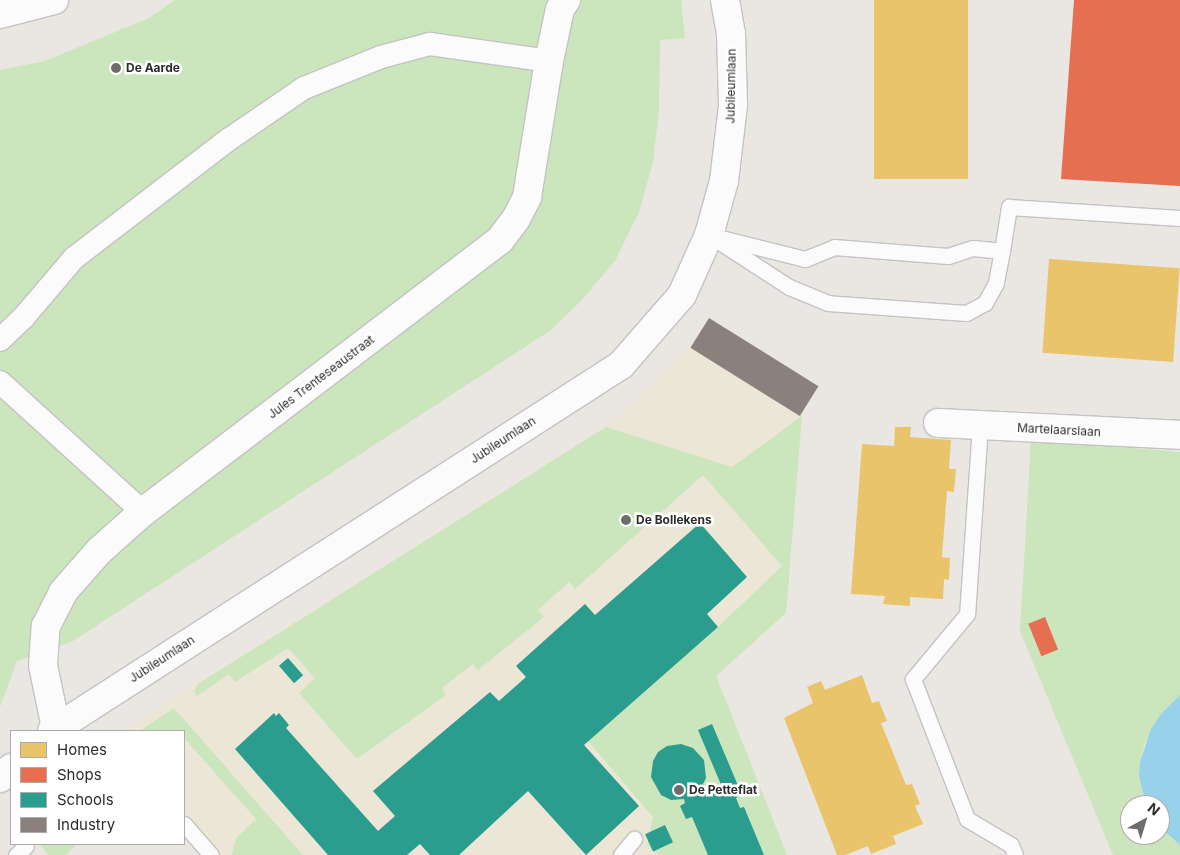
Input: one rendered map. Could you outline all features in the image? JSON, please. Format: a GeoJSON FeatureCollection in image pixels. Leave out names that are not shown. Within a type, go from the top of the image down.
{"type":"FeatureCollection","features":[{"type":"Feature","properties":{"kind":"street"},"geometry":{"type":"LineString","coordinates":[[0,14],[54,0]]}},
{"type":"Feature","properties":{"kind":"street","name":"Jules Trenteseaustraat"},"geometry":{"type":"LineString","coordinates":[[54,729],[43,665],[46,626],[63,592],[99,551],[143,512],[500,240],[516,218],[527,197],[549,61],[560,9],[566,0]]}},
{"type":"Feature","properties":{"kind":"street","name":"Jubileumlaan"},"geometry":{"type":"LineString","coordinates":[[54,729],[620,364],[682,295],[709,235],[724,181],[733,105],[731,34],[725,0]]}},
{"type":"Feature","properties":{"kind":"street"},"geometry":{"type":"LineString","coordinates":[[0,340],[23,318],[74,258],[228,140],[304,88],[380,57],[430,44],[549,61]]}},
{"type":"Feature","properties":{"kind":"street"},"geometry":{"type":"LineString","coordinates":[[0,382],[143,512]]}},
{"type":"Feature","properties":{"kind":"street","name":"Martelaarslaan"},"geometry":{"type":"LineString","coordinates":[[938,423],[1180,435]]}},
{"type":"Feature","properties":{"kind":"street"},"geometry":{"type":"LineString","coordinates":[[0,778],[10,769]]}},
{"type":"Feature","properties":{"kind":"lane"},"geometry":{"type":"LineString","coordinates":[[709,235],[789,287],[828,303],[966,313],[985,303],[996,283],[1009,207],[1180,218]]}},
{"type":"Feature","properties":{"kind":"lane"},"geometry":{"type":"LineString","coordinates":[[709,235],[805,260],[834,247],[948,256],[973,248],[1002,251]]}},
{"type":"Feature","properties":{"kind":"lane"},"geometry":{"type":"LineString","coordinates":[[980,425],[967,614],[913,679],[967,819],[1011,845],[1015,855]]}},
{"type":"Feature","properties":{"kind":"lane"},"geometry":{"type":"LineString","coordinates":[[185,825],[211,855]]}},
{"type":"Feature","properties":{"kind":"lane"},"geometry":{"type":"LineString","coordinates":[[622,855],[634,839]]}},
{"type":"Feature","properties":{"kind":"shaded area","name":"De Bollekens"},"geometry":{"type":"Polygon","coordinates":[[[709,318],[819,386],[802,416],[786,613],[716,676],[787,855],[218,855],[185,817],[185,730],[130,730],[128,726],[606,427],[658,381],[690,347],[709,318]]]}},
{"type":"Feature","properties":{"kind":"green space"},"geometry":{"type":"Polygon","coordinates":[[[175,0],[681,0],[685,38],[660,40],[659,111],[653,162],[639,212],[615,261],[580,302],[551,330],[73,641],[17,661],[0,707],[0,70],[45,61],[149,18],[175,0]]]}},
{"type":"Feature","properties":{"kind":"green space"},"geometry":{"type":"Polygon","coordinates":[[[802,416],[786,613],[716,676],[787,855],[658,855],[647,845],[653,817],[588,741],[718,627],[782,566],[703,475],[575,589],[569,582],[538,610],[544,617],[478,670],[473,664],[442,688],[446,695],[357,759],[299,693],[315,678],[288,648],[235,682],[229,674],[197,696],[194,691],[198,684],[606,427],[732,467],[802,416]]]}},
{"type":"Feature","properties":{"kind":"green space"},"geometry":{"type":"Polygon","coordinates":[[[1031,439],[1180,452],[1180,695],[1161,714],[1144,745],[1139,776],[1144,795],[1120,795],[1120,845],[1170,845],[1170,836],[1180,845],[1180,855],[1113,855],[1020,631],[1031,439]]]}},
{"type":"Feature","properties":{"kind":"green space"},"geometry":{"type":"Polygon","coordinates":[[[174,708],[303,855],[232,855],[236,838],[256,819],[185,739],[185,730],[141,730],[174,708]]]}},
{"type":"Feature","properties":{"kind":"green space"},"geometry":{"type":"Polygon","coordinates":[[[41,845],[76,845],[66,855],[48,855],[41,845]]]}},
{"type":"Feature","properties":{"kind":"water"},"geometry":{"type":"Polygon","coordinates":[[[1180,695],[1180,845],[1170,836],[1170,795],[1144,795],[1139,776],[1140,762],[1151,729],[1161,714],[1180,695]]]}},
{"type":"Feature","properties":{"kind":"building: Homes"},"geometry":{"type":"Polygon","coordinates":[[[874,0],[968,0],[968,179],[874,179],[874,0]]]}},
{"type":"Feature","properties":{"kind":"building: Homes"},"geometry":{"type":"Polygon","coordinates":[[[1049,259],[1180,268],[1173,362],[1042,353],[1049,259]]]}},
{"type":"Feature","properties":{"kind":"building: Homes"},"geometry":{"type":"Polygon","coordinates":[[[895,427],[911,427],[910,437],[951,440],[949,469],[956,469],[954,492],[947,491],[942,557],[950,558],[949,580],[944,579],[943,599],[910,597],[910,606],[883,604],[885,596],[851,594],[862,444],[894,446],[895,427]]]}},
{"type":"Feature","properties":{"kind":"building: Homes"},"geometry":{"type":"Polygon","coordinates":[[[862,675],[872,703],[879,701],[887,721],[881,723],[906,785],[912,784],[920,804],[915,806],[923,824],[893,836],[896,844],[871,854],[868,846],[845,855],[837,855],[784,718],[813,703],[807,687],[821,681],[825,690],[862,675]]]}},
{"type":"Feature","properties":{"kind":"building: Shops"},"geometry":{"type":"Polygon","coordinates":[[[1074,0],[1180,0],[1180,186],[1061,179],[1074,0]]]}},
{"type":"Feature","properties":{"kind":"building: Shops"},"geometry":{"type":"Polygon","coordinates":[[[1045,617],[1058,649],[1041,656],[1028,624],[1045,617]]]}},
{"type":"Feature","properties":{"kind":"building: Schools"},"geometry":{"type":"Polygon","coordinates":[[[700,523],[747,577],[707,614],[718,627],[584,745],[639,806],[586,855],[528,791],[459,855],[430,855],[420,844],[407,855],[328,855],[235,749],[274,713],[276,716],[279,713],[289,725],[286,728],[378,831],[395,816],[373,791],[490,692],[499,701],[526,677],[516,666],[585,604],[595,615],[700,523]]]}},
{"type":"Feature","properties":{"kind":"building: Schools"},"geometry":{"type":"Polygon","coordinates":[[[288,658],[303,675],[294,683],[279,666],[288,658]]]}},
{"type":"Feature","properties":{"kind":"building: Schools","name":"De Petteflat"},"geometry":{"type":"Polygon","coordinates":[[[712,724],[742,795],[736,798],[740,808],[744,807],[764,855],[708,855],[692,817],[686,819],[680,806],[685,803],[684,799],[671,800],[661,795],[651,777],[653,761],[658,752],[667,746],[681,744],[693,748],[704,760],[706,778],[699,792],[701,796],[722,787],[698,730],[712,724]]]}},
{"type":"Feature","properties":{"kind":"building: Schools"},"geometry":{"type":"Polygon","coordinates":[[[665,825],[673,842],[653,852],[645,834],[665,825]]]}},
{"type":"Feature","properties":{"kind":"building: Industry"},"geometry":{"type":"Polygon","coordinates":[[[709,318],[818,386],[800,416],[690,348],[709,318]]]}},
{"type":"Feature","properties":{"kind":"place","name":"De Aarde"},"geometry":{"type":"Point","coordinates":[116,68]}},
{"type":"Feature","properties":{"kind":"place","name":"De Bollekens"},"geometry":{"type":"Point","coordinates":[626,520]}},
{"type":"Feature","properties":{"kind":"place","name":"De Petteflat"},"geometry":{"type":"Point","coordinates":[679,790]}}]}
